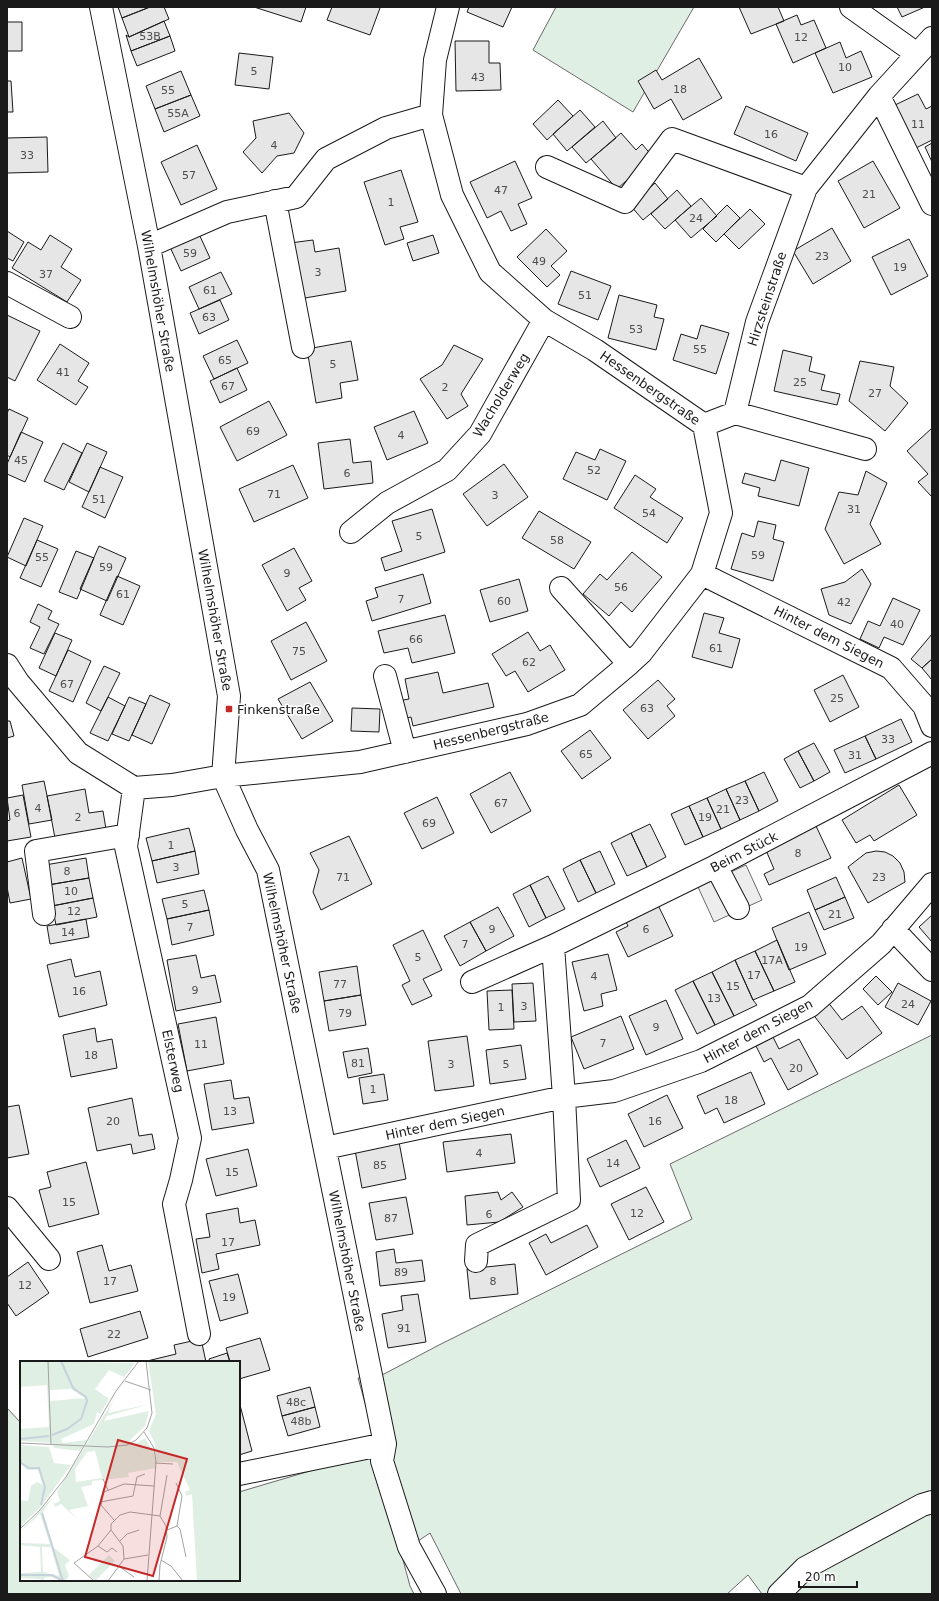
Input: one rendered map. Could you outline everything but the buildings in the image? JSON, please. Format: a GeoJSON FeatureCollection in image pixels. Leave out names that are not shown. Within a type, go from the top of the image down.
{"type":"FeatureCollection","features":[{"type":"Feature","properties":{"kind":"street","name":"Wilhelmshöher Straße"},"geometry":{"type":"LineString","coordinates":[[101,7],[149,246],[229,696],[223,776],[247,830],[268,870],[385,1444],[382,1461],[409,1547],[435,1594]]}},
{"type":"Feature","properties":{"kind":"street","name":"Hessenbergstraße"},"geometry":{"type":"LineString","coordinates":[[223,776],[360,762],[527,724],[580,705],[640,653],[702,574],[721,513],[704,425],[595,350],[544,320],[490,272],[452,195],[431,115],[435,60],[448,7]]}},
{"type":"Feature","properties":{"kind":"street"},"geometry":{"type":"LineString","coordinates":[[851,7],[917,54]]}},
{"type":"Feature","properties":{"kind":"street","name":"Hirzsteinstraße"},"geometry":{"type":"LineString","coordinates":[[735,413],[758,322],[806,188],[880,96],[932,38]]}},
{"type":"Feature","properties":{"kind":"street"},"geometry":{"type":"LineString","coordinates":[[880,96],[932,204]]}},
{"type":"Feature","properties":{"kind":"street"},"geometry":{"type":"LineString","coordinates":[[149,246],[227,212],[296,197],[326,159],[386,128],[431,115]]}},
{"type":"Feature","properties":{"kind":"street"},"geometry":{"type":"LineString","coordinates":[[547,167],[625,202],[672,139],[806,188]]}},
{"type":"Feature","properties":{"kind":"street"},"geometry":{"type":"LineString","coordinates":[[275,201],[302,347]]}},
{"type":"Feature","properties":{"kind":"street"},"geometry":{"type":"LineString","coordinates":[[7,283],[70,317]]}},
{"type":"Feature","properties":{"kind":"street","name":"Wacholderweg"},"geometry":{"type":"LineString","coordinates":[[351,532],[387,503],[447,470],[480,434],[544,320]]}},
{"type":"Feature","properties":{"kind":"street"},"geometry":{"type":"LineString","coordinates":[[704,425],[735,413],[865,449]]}},
{"type":"Feature","properties":{"kind":"street","name":"Hinter dem Siegen"},"geometry":{"type":"LineString","coordinates":[[702,574],[891,668],[924,706],[932,726]]}},
{"type":"Feature","properties":{"kind":"street"},"geometry":{"type":"LineString","coordinates":[[561,588],[629,664]]}},
{"type":"Feature","properties":{"kind":"street"},"geometry":{"type":"LineString","coordinates":[[7,665],[18,682],[78,753],[134,788],[172,785],[223,776]]}},
{"type":"Feature","properties":{"kind":"street"},"geometry":{"type":"LineString","coordinates":[[385,676],[405,752]]}},
{"type":"Feature","properties":{"kind":"street","name":"Beim Stück"},"geometry":{"type":"LineString","coordinates":[[472,982],[553,946],[716,866],[932,753]]}},
{"type":"Feature","properties":{"kind":"street","name":"Elsterweg"},"geometry":{"type":"LineString","coordinates":[[134,788],[126,847],[190,1138],[174,1204],[199,1334]]}},
{"type":"Feature","properties":{"kind":"street"},"geometry":{"type":"LineString","coordinates":[[44,914],[36,851],[128,835]]}},
{"type":"Feature","properties":{"kind":"street"},"geometry":{"type":"LineString","coordinates":[[716,866],[738,908]]}},
{"type":"Feature","properties":{"kind":"street","name":"Hinter dem Siegen"},"geometry":{"type":"LineString","coordinates":[[325,1148],[564,1097],[614,1092],[701,1061],[810,1006],[881,944],[932,884]]}},
{"type":"Feature","properties":{"kind":"street"},"geometry":{"type":"LineString","coordinates":[[893,929],[932,970]]}},
{"type":"Feature","properties":{"kind":"street"},"geometry":{"type":"LineString","coordinates":[[476,1261],[477,1245],[569,1200],[564,1097],[553,946]]}},
{"type":"Feature","properties":{"kind":"street"},"geometry":{"type":"LineString","coordinates":[[7,1208],[49,1259]]}},
{"type":"Feature","properties":{"kind":"street"},"geometry":{"type":"LineString","coordinates":[[240,1474],[385,1444]]}},
{"type":"Feature","properties":{"kind":"street"},"geometry":{"type":"LineString","coordinates":[[779,1594],[805,1568],[922,1505],[932,1502]]}},
{"type":"Feature","properties":{"kind":"green space"},"geometry":{"type":"Polygon","coordinates":[[[556,7],[694,7],[633,112],[533,50],[556,7]]]}},
{"type":"Feature","properties":{"kind":"green space"},"geometry":{"type":"Polygon","coordinates":[[[932,1035],[932,1594],[762,1594],[748,1575],[727,1594],[461,1594],[430,1533],[409,1547],[389,1488],[358,1378],[384,1374],[692,1219],[670,1164],[932,1035]]]}},
{"type":"Feature","properties":{"kind":"green space"},"geometry":{"type":"Polygon","coordinates":[[[7,1408],[20,1422],[20,1581],[240,1581],[240,1492],[374,1452],[410,1586],[414,1594],[7,1594],[7,1408]]]}},
{"type":"Feature","properties":{"kind":"shaded area"},"geometry":{"type":"Polygon","coordinates":[[[746,865],[762,900],[714,922],[698,887],[746,865]]]}},
{"type":"Feature","properties":{"kind":"place","name":"Finkenstraße"},"geometry":{"type":"Point","coordinates":[229,709]}}]}
